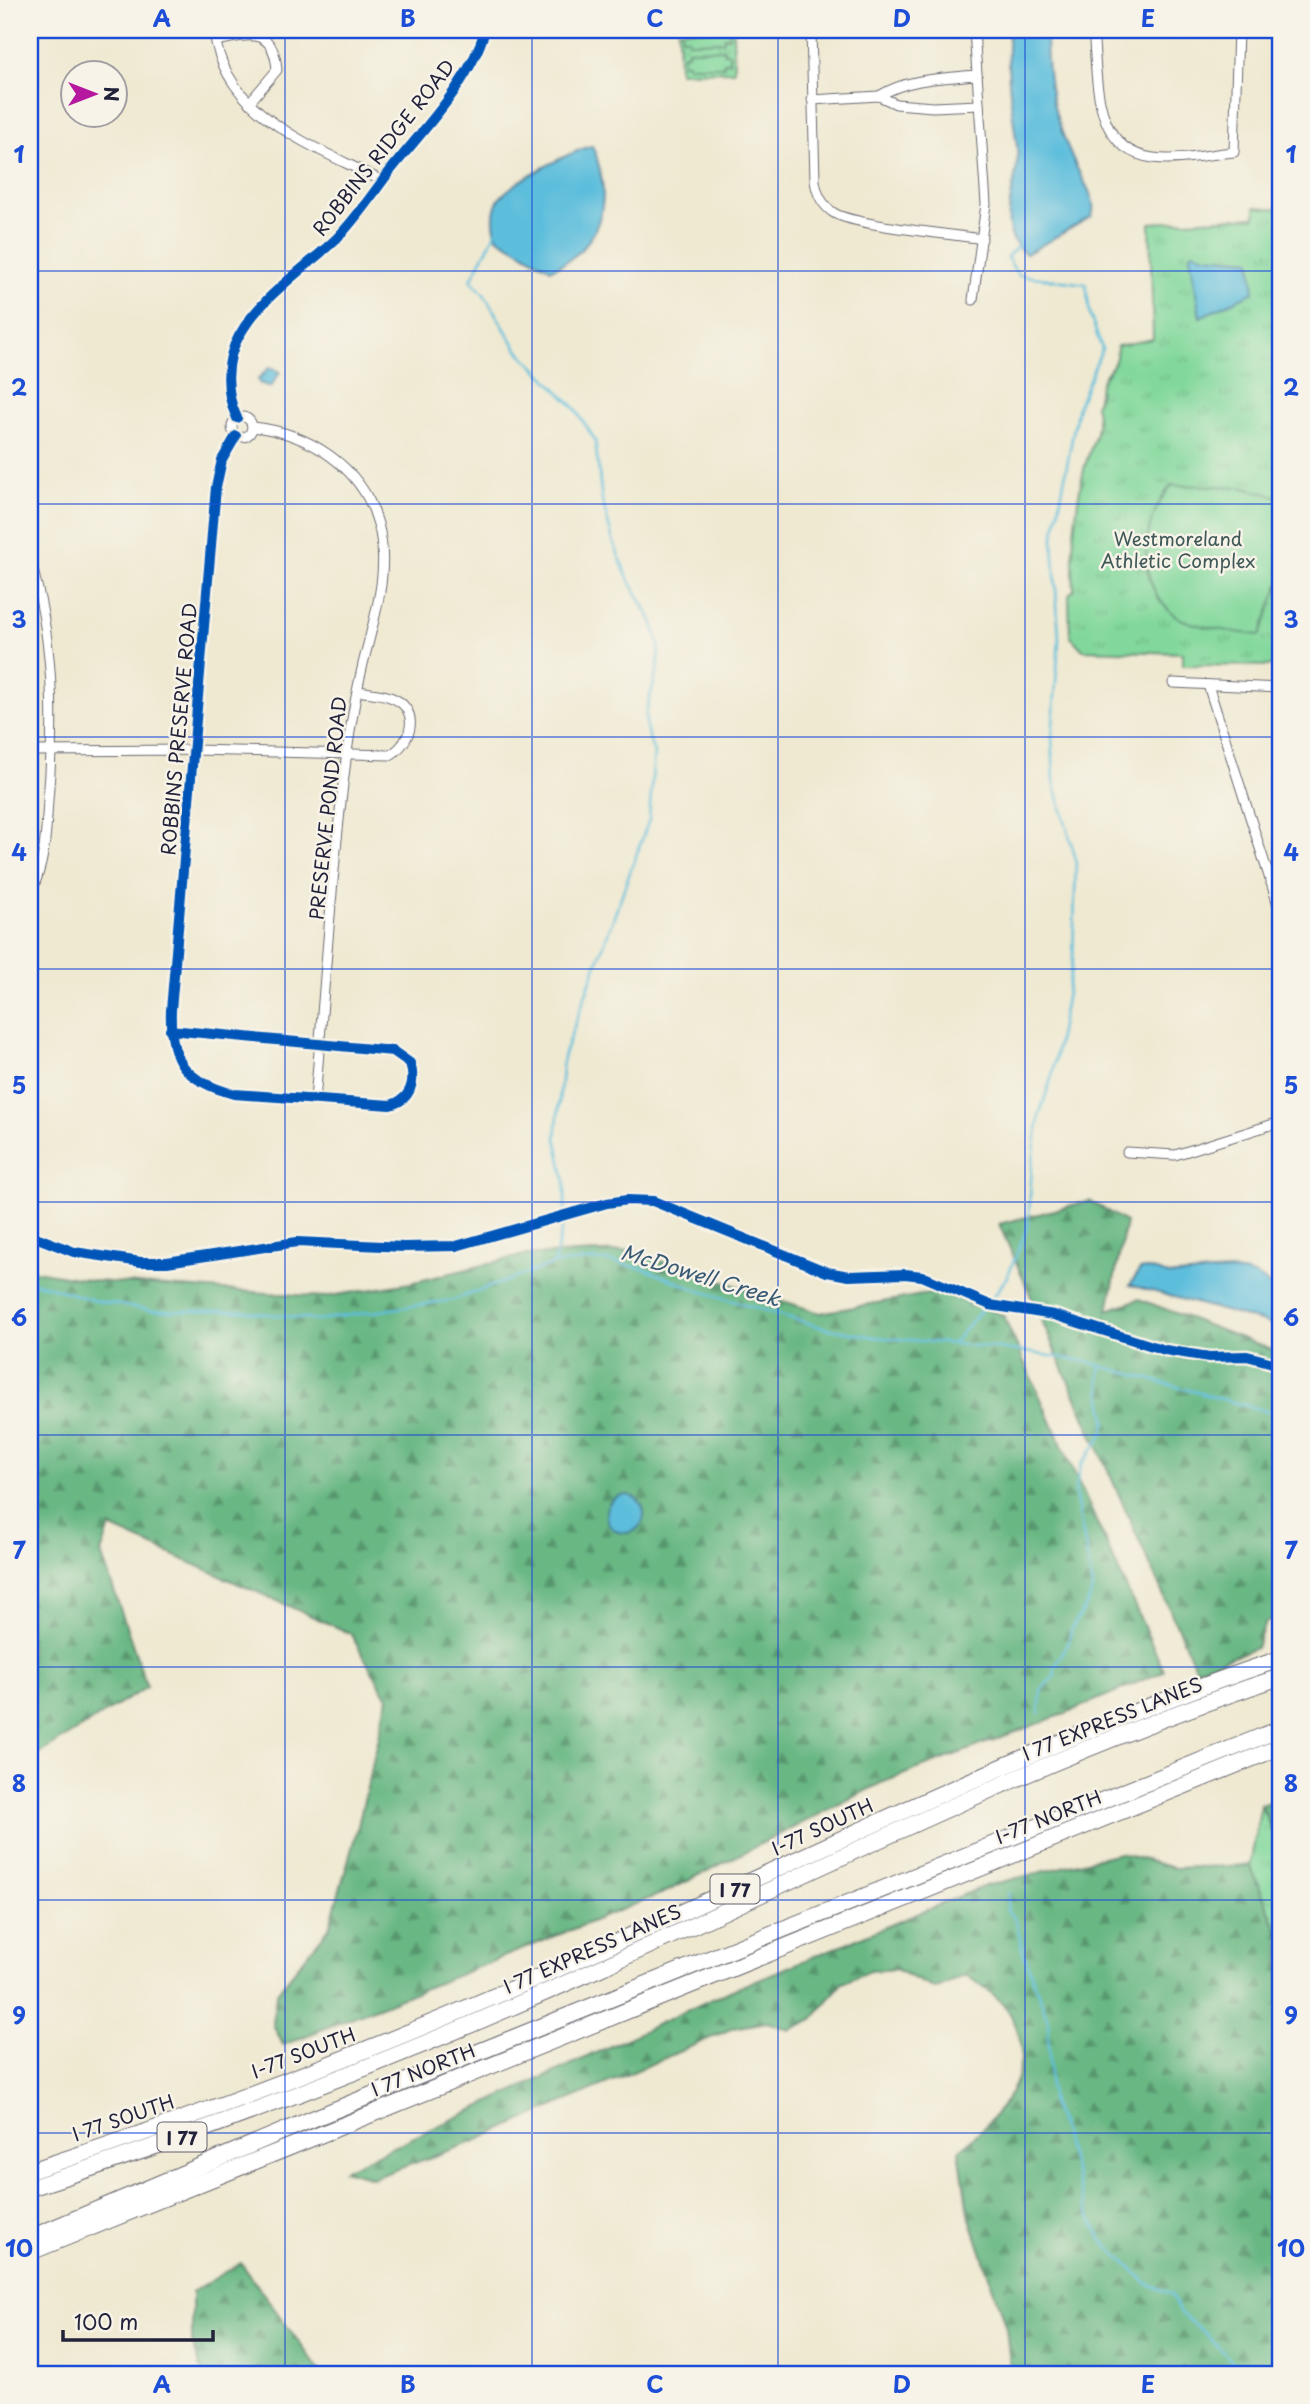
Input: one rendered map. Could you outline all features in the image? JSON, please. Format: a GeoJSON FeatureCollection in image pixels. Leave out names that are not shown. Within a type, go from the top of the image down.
{"type":"FeatureCollection","features":[{"type":"Feature","properties":{"kind":"highway","name":"I-77 SOUTH"},"geometry":{"type":"LineString","coordinates":[[189,2117],[338,2061],[506,1992],[1079,1734],[1280,1659]]}},
{"type":"Feature","properties":{"kind":"highway","name":"I 77 EXPRESS LANES"},"geometry":{"type":"LineString","coordinates":[[30,2188],[195,2132],[332,2081],[535,1997],[1035,1770],[1149,1723],[1280,1677]]}},
{"type":"Feature","properties":{"kind":"highway","name":"I 77"},"geometry":{"type":"LineString","coordinates":[[30,2238],[317,2117],[1280,1729]]}},
{"type":"Feature","properties":{"kind":"highway","name":"I-77 NORTH"},"geometry":{"type":"LineString","coordinates":[[832,1926],[1280,1746]]}},
{"type":"Feature","properties":{"kind":"highway"},"geometry":{"type":"LineString","coordinates":[[832,1926],[855,1908],[882,1897],[927,1870]]}},
{"type":"Feature","properties":{"kind":"highway","name":"I 77 NORTH"},"geometry":{"type":"LineString","coordinates":[[30,2252],[832,1926]]}},
{"type":"Feature","properties":{"kind":"highway"},"geometry":{"type":"LineString","coordinates":[[189,2117],[332,2081]]}},
{"type":"Feature","properties":{"kind":"highway","name":"I 77 SOUTH"},"geometry":{"type":"LineString","coordinates":[[30,2171],[189,2117]]}},
{"type":"Feature","properties":{"kind":"street"},"geometry":{"type":"LineString","coordinates":[[214,30],[222,64],[236,91],[264,118],[382,181]]}},
{"type":"Feature","properties":{"kind":"street","name":"ROBBINS RIDGE ROAD"},"geometry":{"type":"LineString","coordinates":[[237,418],[231,402],[228,379],[238,337],[261,308],[340,235],[461,79],[480,45],[485,30]]}},
{"type":"Feature","properties":{"kind":"street"},"geometry":{"type":"LineString","coordinates":[[811,30],[815,181],[817,191],[828,208],[849,219],[982,239]]}},
{"type":"Feature","properties":{"kind":"street"},"geometry":{"type":"LineString","coordinates":[[972,300],[986,204],[974,30]]}},
{"type":"Feature","properties":{"kind":"street"},"geometry":{"type":"LineString","coordinates":[[1093,30],[1102,114],[1108,132],[1119,144],[1154,159],[1234,152],[1238,30]]}},
{"type":"Feature","properties":{"kind":"street"},"geometry":{"type":"LineString","coordinates":[[216,41],[248,35],[264,38],[276,51],[277,70],[267,86],[248,103]]}},
{"type":"Feature","properties":{"kind":"street"},"geometry":{"type":"LineString","coordinates":[[879,96],[893,87],[906,84],[977,75]]}},
{"type":"Feature","properties":{"kind":"street"},"geometry":{"type":"LineString","coordinates":[[812,100],[879,96],[896,104],[933,107],[979,105]]}},
{"type":"Feature","properties":{"kind":"street"},"geometry":{"type":"LineString","coordinates":[[237,418],[247,418],[252,427],[247,436],[236,436],[231,426],[237,418]]}},
{"type":"Feature","properties":{"kind":"street","name":"PRESERVE POND ROAD"},"geometry":{"type":"LineString","coordinates":[[252,427],[288,434],[314,444],[337,461],[358,485],[378,521],[383,571],[347,752],[316,1100]]}},
{"type":"Feature","properties":{"kind":"street","name":"ROBBINS PRESERVE ROAD"},"geometry":{"type":"LineString","coordinates":[[170,1030],[393,1051],[410,1063],[413,1081],[406,1098],[390,1105],[234,1094],[214,1089],[195,1078],[178,1060],[170,1041],[170,1030],[216,487],[222,460],[236,436]]}},
{"type":"Feature","properties":{"kind":"street"},"geometry":{"type":"LineString","coordinates":[[30,560],[49,658],[52,750],[44,857],[30,895]]}},
{"type":"Feature","properties":{"kind":"street"},"geometry":{"type":"LineString","coordinates":[[1173,683],[1280,688]]}},
{"type":"Feature","properties":{"kind":"street"},"geometry":{"type":"LineString","coordinates":[[1208,685],[1280,911]]}},
{"type":"Feature","properties":{"kind":"street"},"geometry":{"type":"LineString","coordinates":[[30,751],[195,750],[390,755],[403,748],[411,734],[411,719],[403,704],[391,697],[358,691]]}},
{"type":"Feature","properties":{"kind":"street"},"geometry":{"type":"LineString","coordinates":[[1127,1152],[1175,1155],[1280,1122]]}},
{"type":"Feature","properties":{"kind":"green space"},"geometry":{"type":"Polygon","coordinates":[[[678,30],[733,30],[734,71],[679,72],[678,30]]]}},
{"type":"Feature","properties":{"kind":"green space"},"geometry":{"type":"Polygon","coordinates":[[[682,30],[729,30],[729,37],[724,37],[724,41],[688,42],[688,38],[682,38],[682,30]]]}},
{"type":"Feature","properties":{"kind":"green space"},"geometry":{"type":"Polygon","coordinates":[[[724,49],[724,53],[729,53],[729,62],[724,62],[724,66],[688,66],[688,63],[683,63],[683,54],[688,54],[688,50],[724,49]]]}},
{"type":"Feature","properties":{"kind":"green space","name":"Westmoreland Athletic Complex"},"geometry":{"type":"Polygon","coordinates":[[[1255,207],[1280,209],[1280,666],[1183,665],[1183,653],[1083,650],[1070,636],[1069,594],[1074,590],[1073,547],[1078,503],[1085,465],[1096,432],[1095,405],[1101,383],[1114,364],[1117,346],[1153,339],[1150,223],[1255,217],[1255,207]]]}},
{"type":"Feature","properties":{"kind":"green space"},"geometry":{"type":"Polygon","coordinates":[[[1172,485],[1240,487],[1280,497],[1280,582],[1260,635],[1216,629],[1183,620],[1162,603],[1153,588],[1146,552],[1148,534],[1161,499],[1172,485]]]}},
{"type":"Feature","properties":{"kind":"green space"},"geometry":{"type":"Polygon","coordinates":[[[1090,1201],[1126,1222],[1108,1310],[1139,1299],[1280,1353],[1280,1615],[1265,1623],[1256,1648],[1196,1669],[999,1224],[1090,1201]]]}},
{"type":"Feature","properties":{"kind":"green space"},"geometry":{"type":"Polygon","coordinates":[[[629,1251],[820,1313],[939,1292],[1003,1315],[1164,1671],[1071,1711],[881,1783],[668,1891],[283,2045],[273,2024],[276,1994],[329,1928],[357,1830],[388,1698],[350,1633],[110,1527],[101,1553],[147,1687],[30,1759],[30,1270],[94,1281],[324,1297],[411,1283],[524,1255],[629,1251]]]}},
{"type":"Feature","properties":{"kind":"green space"},"geometry":{"type":"Polygon","coordinates":[[[1280,1799],[1280,1847],[1261,1805],[1280,1799]]]}},
{"type":"Feature","properties":{"kind":"green space"},"geometry":{"type":"Polygon","coordinates":[[[1261,1805],[1280,1847],[1280,1937],[1250,1865],[1261,1805]]]}},
{"type":"Feature","properties":{"kind":"green space"},"geometry":{"type":"Polygon","coordinates":[[[1119,1853],[1174,1868],[1250,1865],[1280,1937],[1280,2374],[1011,2374],[1006,2328],[968,2212],[959,2150],[976,2136],[1004,2103],[1020,2067],[1021,2047],[1016,2027],[1005,2006],[966,1975],[935,1989],[895,1969],[869,1971],[842,1983],[813,2019],[790,2030],[767,2022],[733,2028],[473,2142],[373,2178],[343,2170],[725,1993],[985,1886],[1119,1853]]]}},
{"type":"Feature","properties":{"kind":"green space"},"geometry":{"type":"Polygon","coordinates":[[[241,2263],[322,2374],[203,2374],[192,2342],[192,2292],[241,2263]]]}},
{"type":"Feature","properties":{"kind":"water"},"geometry":{"type":"Polygon","coordinates":[[[1009,30],[1046,30],[1049,84],[1056,115],[1093,203],[1092,216],[1026,254],[1015,243],[1009,227],[1017,147],[1008,74],[1009,30]]]}},
{"type":"Feature","properties":{"kind":"water"},"geometry":{"type":"Polygon","coordinates":[[[592,146],[600,171],[602,201],[595,229],[578,253],[551,269],[498,238],[494,215],[496,205],[504,194],[541,169],[592,146]]]}},
{"type":"Feature","properties":{"kind":"water"},"geometry":{"type":"Polygon","coordinates":[[[1193,252],[1206,256],[1251,260],[1254,292],[1200,317],[1190,256],[1193,252]]]}},
{"type":"Feature","properties":{"kind":"water"},"geometry":{"type":"Polygon","coordinates":[[[270,367],[280,372],[271,387],[259,383],[258,379],[270,367]]]}},
{"type":"Feature","properties":{"kind":"water"},"geometry":{"type":"Polygon","coordinates":[[[1140,1270],[1172,1275],[1226,1271],[1243,1272],[1258,1277],[1270,1286],[1277,1301],[1280,1323],[1274,1325],[1130,1285],[1140,1270]]]}},
{"type":"Feature","properties":{"kind":"water"},"geometry":{"type":"Polygon","coordinates":[[[625,1495],[638,1501],[644,1514],[638,1527],[625,1533],[612,1527],[606,1514],[612,1501],[625,1495]]]}},
{"type":"Feature","properties":{"kind":"waterway"},"geometry":{"type":"LineString","coordinates":[[497,230],[471,280],[483,293],[517,349],[574,407],[595,440],[602,500],[613,541],[626,574],[652,621],[659,643],[658,668],[646,712],[646,727],[654,754],[649,820],[563,1057],[556,1138],[565,1181],[565,1209]]}},
{"type":"Feature","properties":{"kind":"waterway"},"geometry":{"type":"LineString","coordinates":[[992,1299],[1007,1277],[1028,1226],[1039,1116],[1052,1076],[1073,959],[1076,860],[1054,782],[1052,738],[1059,639],[1053,541],[1078,406],[1102,349],[1090,315],[1086,284],[1018,275],[1007,257],[1019,245]]}},
{"type":"Feature","properties":{"kind":"waterway"},"geometry":{"type":"LineString","coordinates":[[554,1264],[563,1224]]}},
{"type":"Feature","properties":{"kind":"waterway","name":"McDowell Creek"},"geometry":{"type":"LineString","coordinates":[[30,1281],[96,1301],[154,1311],[242,1311],[318,1320],[453,1300],[554,1264],[594,1260],[645,1269],[700,1291],[824,1328],[875,1337],[999,1348],[1083,1361],[1280,1415]]}},
{"type":"Feature","properties":{"kind":"waterway"},"geometry":{"type":"LineString","coordinates":[[952,1344],[984,1307]]}},
{"type":"Feature","properties":{"kind":"waterway"},"geometry":{"type":"LineString","coordinates":[[1039,1713],[1041,1690],[1054,1676],[1055,1666],[1069,1642],[1071,1629],[1088,1603],[1093,1587],[1075,1492],[1081,1465],[1102,1436],[1106,1421],[1099,1381],[1101,1366]]}},
{"type":"Feature","properties":{"kind":"waterway"},"geometry":{"type":"LineString","coordinates":[[1009,1892],[1007,1911],[1016,1921],[1023,1952],[1048,2020],[1051,2104],[1058,2118],[1085,2206],[1101,2239],[1145,2282],[1171,2294],[1180,2313],[1206,2334],[1244,2374]]}},
{"type":"Feature","properties":{"kind":"cycle path"},"geometry":{"type":"LineString","coordinates":[[237,418],[230,398],[228,377],[231,355],[239,336],[271,296],[337,238],[351,222],[457,87],[478,50],[485,30]]}},
{"type":"Feature","properties":{"kind":"cycle path"},"geometry":{"type":"LineString","coordinates":[[170,1030],[393,1051],[410,1063],[412,1083],[403,1099],[390,1105],[234,1094],[217,1089],[192,1075],[183,1066],[173,1042],[171,1027],[171,1010],[216,487],[222,460],[236,436]]}},
{"type":"Feature","properties":{"kind":"cycle path"},"geometry":{"type":"LineString","coordinates":[[30,1235],[74,1252],[141,1262],[167,1262],[297,1242],[404,1247],[456,1246],[607,1203],[627,1200],[653,1201],[827,1272],[849,1276],[922,1276],[990,1305],[1054,1315],[1165,1350],[1209,1357],[1247,1356],[1280,1365]]}}]}
